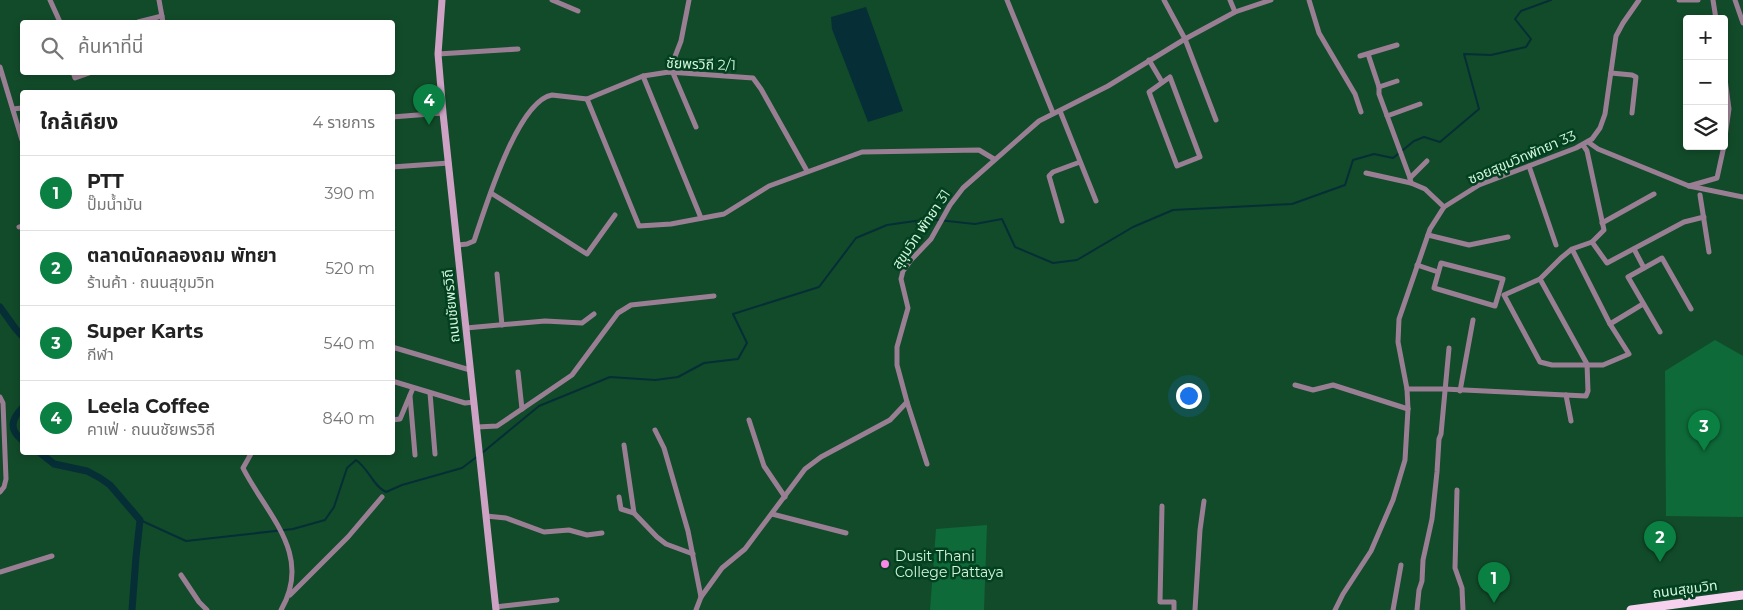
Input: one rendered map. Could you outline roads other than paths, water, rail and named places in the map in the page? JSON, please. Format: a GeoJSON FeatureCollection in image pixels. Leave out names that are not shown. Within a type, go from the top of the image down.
{"type":"FeatureCollection","features":[{"type":"Feature","properties":{"kind":"highway","name":"ถนนสุขุมวิท"},"geometry":{"type":"LineString","coordinates":[[1631,610],[1743,595]]}},
{"type":"Feature","properties":{"kind":"main road","name":"ถนนชัยพรวิถี"},"geometry":{"type":"LineString","coordinates":[[442,0],[438,54],[442,113],[458,245],[495,608]]}},
{"type":"Feature","properties":{"kind":"street"},"geometry":{"type":"LineString","coordinates":[[50,0],[59,20]]}},
{"type":"Feature","properties":{"kind":"street"},"geometry":{"type":"LineString","coordinates":[[159,0],[163,20]]}},
{"type":"Feature","properties":{"kind":"street"},"geometry":{"type":"LineString","coordinates":[[552,0],[578,11]]}},
{"type":"Feature","properties":{"kind":"street"},"geometry":{"type":"LineString","coordinates":[[689,0],[681,41],[671,72],[696,127]]}},
{"type":"Feature","properties":{"kind":"street"},"geometry":{"type":"LineString","coordinates":[[1007,0],[1053,114]]}},
{"type":"Feature","properties":{"kind":"street"},"geometry":{"type":"LineString","coordinates":[[1164,0],[1185,39],[1216,120]]}},
{"type":"Feature","properties":{"kind":"street"},"geometry":{"type":"LineString","coordinates":[[1230,0],[1235,12]]}},
{"type":"Feature","properties":{"kind":"street","name":"สุขุมวิท พัทยา 31"},"geometry":{"type":"LineString","coordinates":[[927,464],[897,365],[897,348],[908,308],[901,279],[903,271],[910,260],[931,239],[947,209],[963,188],[1039,121],[1108,86],[1185,39],[1235,12],[1271,0]]}},
{"type":"Feature","properties":{"kind":"street"},"geometry":{"type":"LineString","coordinates":[[1308,0],[1319,33],[1355,94],[1361,112]]}},
{"type":"Feature","properties":{"kind":"street","name":"ซอยสุขุมวิทพัทยา 33"},"geometry":{"type":"LineString","coordinates":[[1335,610],[1343,594],[1371,551],[1393,500],[1405,460],[1408,408],[1407,389],[1398,342],[1399,319],[1428,235],[1444,207],[1479,185],[1592,139],[1600,128],[1605,114],[1616,36],[1622,23],[1639,0]]}},
{"type":"Feature","properties":{"kind":"street"},"geometry":{"type":"LineString","coordinates":[[1679,0],[1698,0]]}},
{"type":"Feature","properties":{"kind":"street"},"geometry":{"type":"LineString","coordinates":[[1712,0],[1715,15]]}},
{"type":"Feature","properties":{"kind":"street"},"geometry":{"type":"LineString","coordinates":[[1735,0],[1743,23]]}},
{"type":"Feature","properties":{"kind":"street"},"geometry":{"type":"LineString","coordinates":[[146,20],[162,16]]}},
{"type":"Feature","properties":{"kind":"street"},"geometry":{"type":"LineString","coordinates":[[1360,56],[1397,45]]}},
{"type":"Feature","properties":{"kind":"street"},"geometry":{"type":"LineString","coordinates":[[438,54],[518,49]]}},
{"type":"Feature","properties":{"kind":"street"},"geometry":{"type":"LineString","coordinates":[[1368,54],[1379,87],[1379,94],[1410,180]]}},
{"type":"Feature","properties":{"kind":"street"},"geometry":{"type":"LineString","coordinates":[[1149,60],[1162,82]]}},
{"type":"Feature","properties":{"kind":"street"},"geometry":{"type":"LineString","coordinates":[[0,67],[20,133]]}},
{"type":"Feature","properties":{"kind":"street","name":"ชัยพรวิถี 2/1"},"geometry":{"type":"LineString","coordinates":[[458,245],[467,244],[474,240],[518,127],[535,104],[547,96],[587,99],[643,76],[671,72],[753,78],[807,171]]}},
{"type":"Feature","properties":{"kind":"street"},"geometry":{"type":"LineString","coordinates":[[1611,73],[1636,77],[1632,113]]}},
{"type":"Feature","properties":{"kind":"street"},"geometry":{"type":"LineString","coordinates":[[643,76],[700,218]]}},
{"type":"Feature","properties":{"kind":"street"},"geometry":{"type":"LineString","coordinates":[[1170,77],[1200,157],[1177,166],[1149,92],[1162,82],[1170,77]]}},
{"type":"Feature","properties":{"kind":"street"},"geometry":{"type":"LineString","coordinates":[[1379,87],[1397,81]]}},
{"type":"Feature","properties":{"kind":"street"},"geometry":{"type":"LineString","coordinates":[[587,99],[639,226],[671,224],[724,214],[769,186],[862,152],[979,150],[994,159]]}},
{"type":"Feature","properties":{"kind":"street"},"geometry":{"type":"LineString","coordinates":[[1728,101],[1728,116]]}},
{"type":"Feature","properties":{"kind":"street"},"geometry":{"type":"LineString","coordinates":[[1387,116],[1420,104]]}},
{"type":"Feature","properties":{"kind":"street"},"geometry":{"type":"LineString","coordinates":[[13,108],[20,108]]}},
{"type":"Feature","properties":{"kind":"street"},"geometry":{"type":"LineString","coordinates":[[1060,111],[1096,201]]}},
{"type":"Feature","properties":{"kind":"street"},"geometry":{"type":"LineString","coordinates":[[395,117],[442,113]]}},
{"type":"Feature","properties":{"kind":"street"},"geometry":{"type":"LineString","coordinates":[[1586,143],[1689,186],[1743,197]]}},
{"type":"Feature","properties":{"kind":"street"},"geometry":{"type":"LineString","coordinates":[[1572,249],[1610,324],[1628,354],[1603,365],[1552,365],[1540,362],[1504,296],[1540,279],[1572,249],[1592,242],[1604,230],[1586,143]]}},
{"type":"Feature","properties":{"kind":"street"},"geometry":{"type":"LineString","coordinates":[[1689,186],[1718,178],[1723,150]]}},
{"type":"Feature","properties":{"kind":"street"},"geometry":{"type":"LineString","coordinates":[[1410,180],[1427,161]]}},
{"type":"Feature","properties":{"kind":"street"},"geometry":{"type":"LineString","coordinates":[[1062,221],[1049,176],[1054,172],[1080,162]]}},
{"type":"Feature","properties":{"kind":"street"},"geometry":{"type":"LineString","coordinates":[[395,167],[448,164]]}},
{"type":"Feature","properties":{"kind":"street"},"geometry":{"type":"LineString","coordinates":[[1529,166],[1556,245]]}},
{"type":"Feature","properties":{"kind":"street"},"geometry":{"type":"LineString","coordinates":[[1366,173],[1410,180],[1425,188],[1444,207]]}},
{"type":"Feature","properties":{"kind":"street"},"geometry":{"type":"LineString","coordinates":[[491,193],[587,254],[615,215]]}},
{"type":"Feature","properties":{"kind":"street"},"geometry":{"type":"LineString","coordinates":[[1602,223],[1654,194]]}},
{"type":"Feature","properties":{"kind":"street"},"geometry":{"type":"LineString","coordinates":[[1700,194],[1709,252]]}},
{"type":"Feature","properties":{"kind":"street"},"geometry":{"type":"LineString","coordinates":[[1592,242],[1607,263],[1684,222],[1704,217]]}},
{"type":"Feature","properties":{"kind":"street"},"geometry":{"type":"LineString","coordinates":[[1428,235],[1469,245],[1508,237]]}},
{"type":"Feature","properties":{"kind":"street"},"geometry":{"type":"LineString","coordinates":[[1634,249],[1644,268]]}},
{"type":"Feature","properties":{"kind":"street"},"geometry":{"type":"LineString","coordinates":[[1660,332],[1628,277],[1662,258],[1691,309]]}},
{"type":"Feature","properties":{"kind":"street"},"geometry":{"type":"LineString","coordinates":[[1441,263],[1502,279],[1495,306],[1434,288],[1438,272],[1441,263]]}},
{"type":"Feature","properties":{"kind":"street"},"geometry":{"type":"LineString","coordinates":[[1417,265],[1438,272]]}},
{"type":"Feature","properties":{"kind":"street"},"geometry":{"type":"LineString","coordinates":[[497,274],[502,324]]}},
{"type":"Feature","properties":{"kind":"street"},"geometry":{"type":"LineString","coordinates":[[1407,389],[1586,396],[1588,391],[1587,364],[1540,279]]}},
{"type":"Feature","properties":{"kind":"street"},"geometry":{"type":"LineString","coordinates":[[477,428],[497,426],[572,374],[618,313],[631,305],[714,296]]}},
{"type":"Feature","properties":{"kind":"street"},"geometry":{"type":"LineString","coordinates":[[1610,324],[1643,304]]}},
{"type":"Feature","properties":{"kind":"street"},"geometry":{"type":"LineString","coordinates":[[466,328],[545,321],[582,323],[594,314]]}},
{"type":"Feature","properties":{"kind":"street"},"geometry":{"type":"LineString","coordinates":[[1460,391],[1473,320]]}},
{"type":"Feature","properties":{"kind":"street"},"geometry":{"type":"LineString","coordinates":[[395,348],[470,370]]}},
{"type":"Feature","properties":{"kind":"street"},"geometry":{"type":"LineString","coordinates":[[1417,610],[1422,581],[1423,560],[1432,519],[1449,348]]}},
{"type":"Feature","properties":{"kind":"street"},"geometry":{"type":"LineString","coordinates":[[518,372],[522,410]]}},
{"type":"Feature","properties":{"kind":"street"},"geometry":{"type":"LineString","coordinates":[[395,382],[465,403],[474,402]]}},
{"type":"Feature","properties":{"kind":"street"},"geometry":{"type":"LineString","coordinates":[[1295,385],[1313,390],[1333,385],[1408,408]]}},
{"type":"Feature","properties":{"kind":"street"},"geometry":{"type":"LineString","coordinates":[[395,420],[400,419],[413,388]]}},
{"type":"Feature","properties":{"kind":"street"},"geometry":{"type":"LineString","coordinates":[[430,393],[435,454]]}},
{"type":"Feature","properties":{"kind":"street"},"geometry":{"type":"LineString","coordinates":[[1566,395],[1571,421]]}},
{"type":"Feature","properties":{"kind":"street"},"geometry":{"type":"LineString","coordinates":[[410,396],[415,455]]}},
{"type":"Feature","properties":{"kind":"street"},"geometry":{"type":"LineString","coordinates":[[0,397],[3,403],[6,478],[4,487],[0,492]]}},
{"type":"Feature","properties":{"kind":"street"},"geometry":{"type":"LineString","coordinates":[[696,610],[701,597],[722,568],[745,549],[806,470],[821,458],[890,420],[907,402]]}},
{"type":"Feature","properties":{"kind":"street"},"geometry":{"type":"LineString","coordinates":[[749,420],[764,466],[785,497]]}},
{"type":"Feature","properties":{"kind":"street"},"geometry":{"type":"LineString","coordinates":[[655,430],[664,448],[693,554],[701,597]]}},
{"type":"Feature","properties":{"kind":"street"},"geometry":{"type":"LineString","coordinates":[[624,445],[634,513]]}},
{"type":"Feature","properties":{"kind":"street"},"geometry":{"type":"LineString","coordinates":[[250,455],[243,468],[277,523],[292,561],[289,596]]}},
{"type":"Feature","properties":{"kind":"street"},"geometry":{"type":"LineString","coordinates":[[1457,490],[1455,568],[1462,588],[1463,610]]}},
{"type":"Feature","properties":{"kind":"street"},"geometry":{"type":"LineString","coordinates":[[281,610],[289,596],[348,537],[382,497]]}},
{"type":"Feature","properties":{"kind":"street"},"geometry":{"type":"LineString","coordinates":[[619,497],[621,509],[634,513],[666,544],[693,554]]}},
{"type":"Feature","properties":{"kind":"street"},"geometry":{"type":"LineString","coordinates":[[1195,610],[1200,530],[1204,501]]}},
{"type":"Feature","properties":{"kind":"street"},"geometry":{"type":"LineString","coordinates":[[1162,506],[1160,602],[1174,602],[1174,610]]}},
{"type":"Feature","properties":{"kind":"street"},"geometry":{"type":"LineString","coordinates":[[772,514],[846,533]]}},
{"type":"Feature","properties":{"kind":"street"},"geometry":{"type":"LineString","coordinates":[[486,516],[506,518],[544,532],[569,530],[587,534],[602,533]]}},
{"type":"Feature","properties":{"kind":"street"},"geometry":{"type":"LineString","coordinates":[[0,572],[52,556]]}},
{"type":"Feature","properties":{"kind":"street"},"geometry":{"type":"LineString","coordinates":[[1393,610],[1401,565]]}},
{"type":"Feature","properties":{"kind":"street"},"geometry":{"type":"LineString","coordinates":[[181,575],[194,596],[208,610]]}},
{"type":"Feature","properties":{"kind":"street"},"geometry":{"type":"LineString","coordinates":[[495,608],[557,600]]}},
{"type":"Feature","properties":{"kind":"water"},"geometry":{"type":"Polygon","coordinates":[[[866,7],[903,111],[868,122],[832,29],[831,17],[866,7]]]}},
{"type":"Feature","properties":{"kind":"waterway"},"geometry":{"type":"LineString","coordinates":[[482,453],[539,406],[610,377],[655,380],[678,377],[704,363],[738,359],[747,343],[733,314],[819,287],[856,238],[887,225],[929,219],[975,224],[1002,219],[1015,247],[1053,263],[1077,260],[1133,227],[1173,210],[1292,204],[1345,185],[1353,160],[1374,154],[1393,158],[1414,141],[1424,137],[1440,142],[1479,109],[1464,54],[1491,55],[1526,47],[1531,39],[1515,19],[1521,11],[1551,0]]}},
{"type":"Feature","properties":{"kind":"waterway"},"geometry":{"type":"LineString","coordinates":[[0,307],[20,334]]}},
{"type":"Feature","properties":{"kind":"waterway"},"geometry":{"type":"LineString","coordinates":[[20,411],[13,424],[13,428],[20,438]]}},
{"type":"Feature","properties":{"kind":"waterway"},"geometry":{"type":"LineString","coordinates":[[43,455],[54,464],[87,471],[100,478],[110,485],[140,520],[132,610]]}},
{"type":"Feature","properties":{"kind":"waterway"},"geometry":{"type":"LineString","coordinates":[[140,520],[186,541],[293,529],[325,520],[334,507],[347,468],[356,460],[378,486],[386,492],[402,485],[462,468],[478,456]]}},
{"type":"Feature","properties":{"kind":"place","name":"Leela Coffee"},"geometry":{"type":"Point","coordinates":[429,125]}},
{"type":"Feature","properties":{"kind":"place","name":"Super Karts"},"geometry":{"type":"Point","coordinates":[1704,451]}},
{"type":"Feature","properties":{"kind":"place","name":"ตลาดนัดคลองถม พัทยา"},"geometry":{"type":"Point","coordinates":[1660,562]}},
{"type":"Feature","properties":{"kind":"place","name":"Dusit Thani College Pattaya"},"geometry":{"type":"Point","coordinates":[885,564]}},
{"type":"Feature","properties":{"kind":"place","name":"PTT"},"geometry":{"type":"Point","coordinates":[1494,603]}}]}
